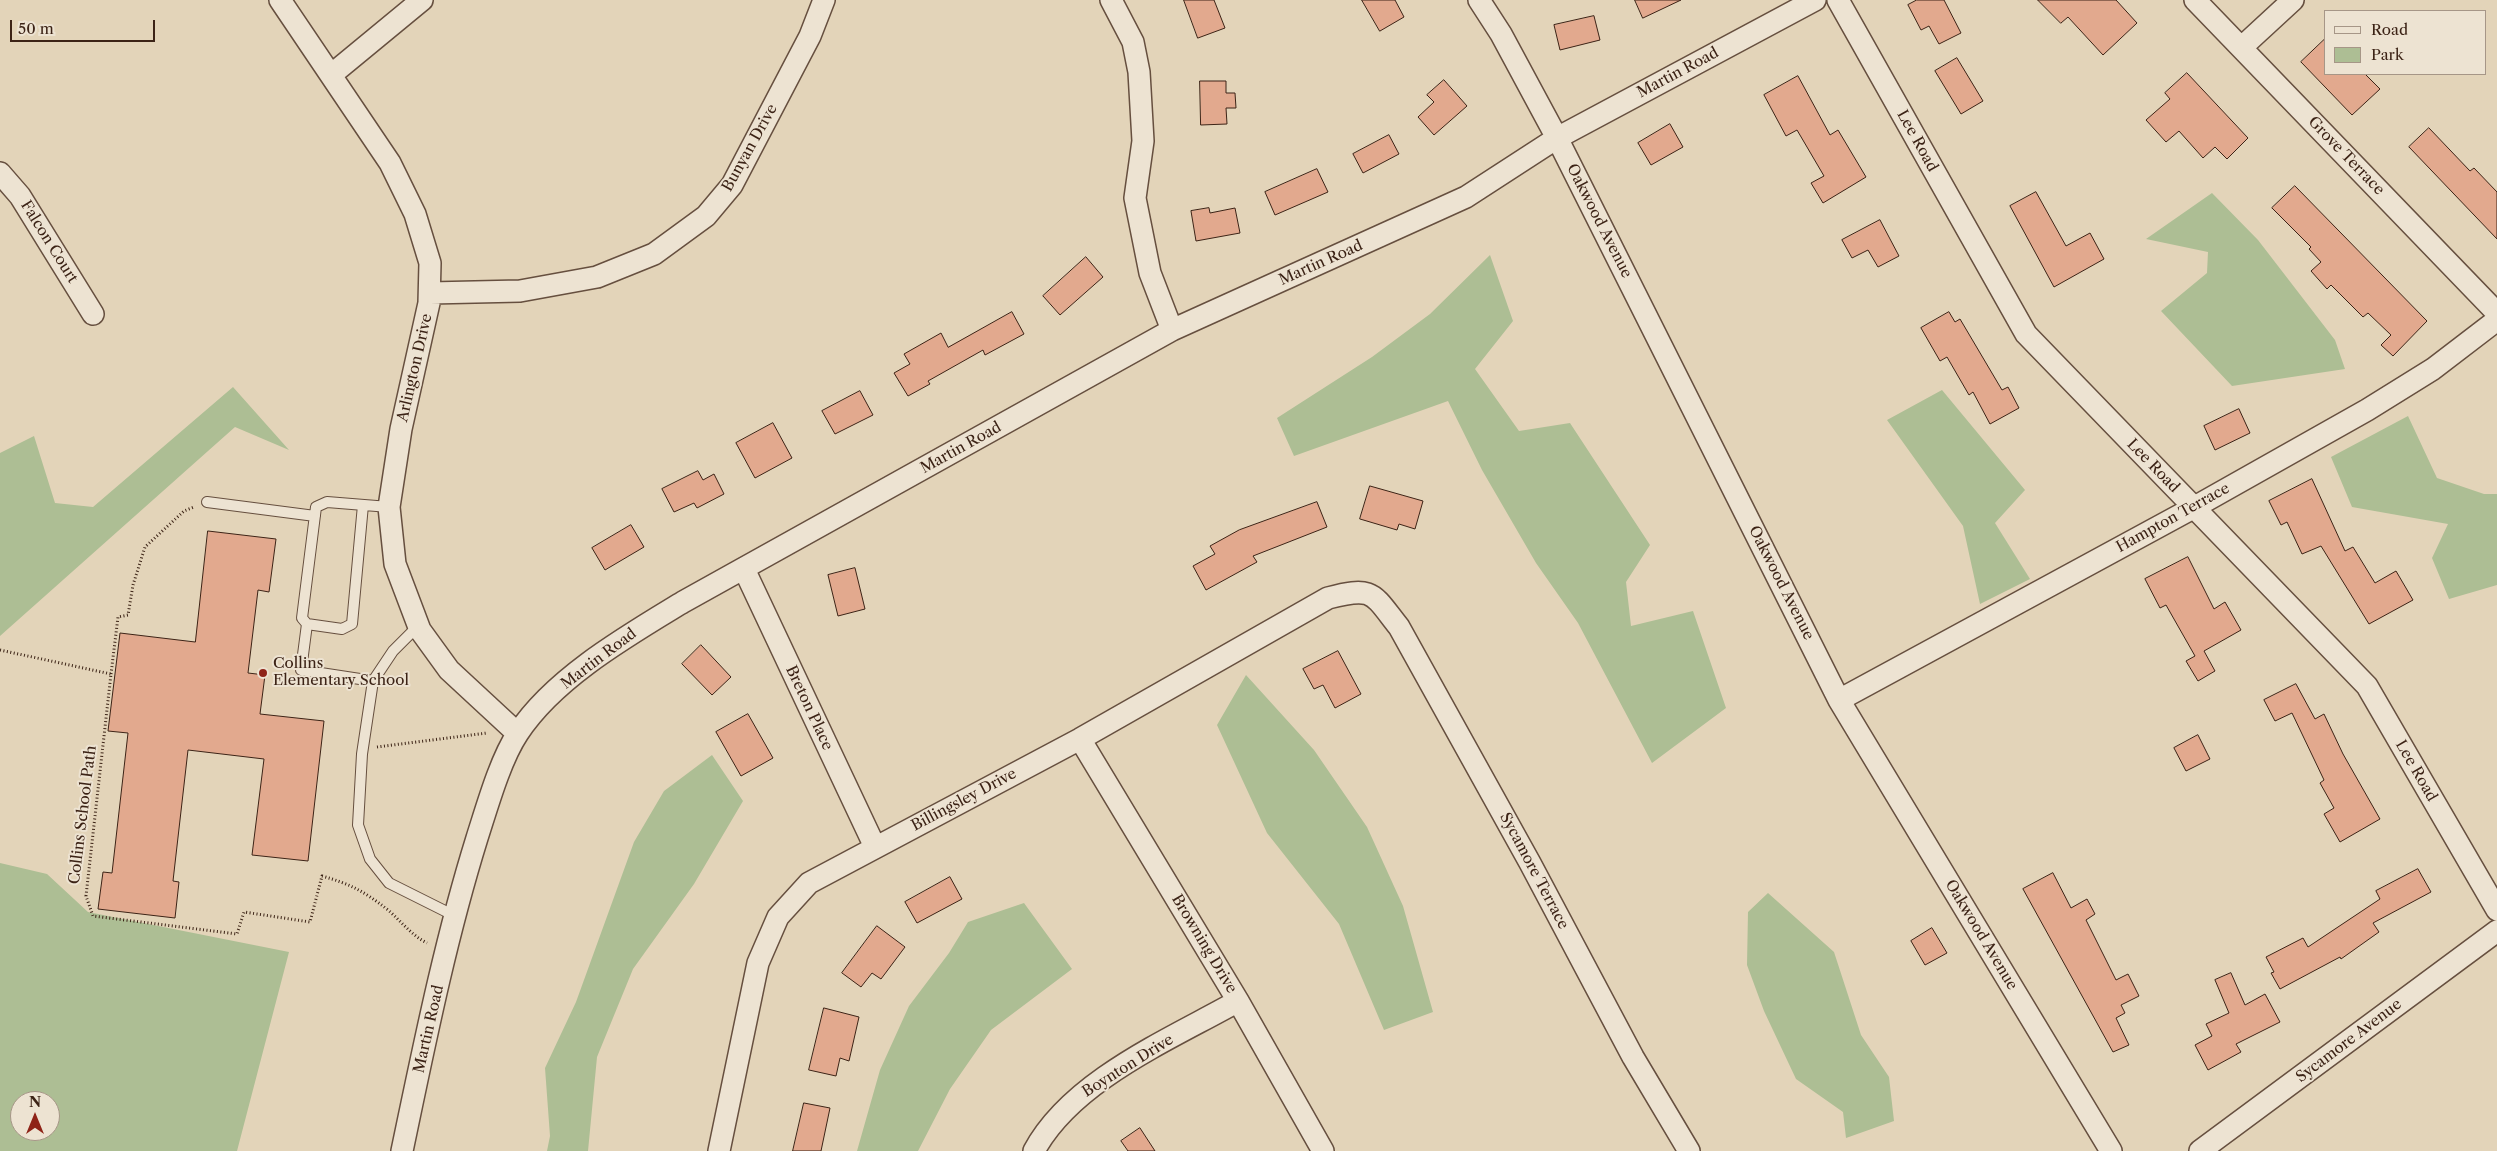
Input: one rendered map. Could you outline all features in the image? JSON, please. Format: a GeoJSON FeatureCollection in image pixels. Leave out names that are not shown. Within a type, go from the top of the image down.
{"type":"FeatureCollection","features":[{"type":"Feature","properties":{"kind":"street","name":"Arlington Drive"},"geometry":{"type":"LineString","coordinates":[[280,0],[390,163],[415,214],[430,263],[429,303],[401,430],[389,507],[394,564],[419,625],[449,670],[517,733]]}},
{"type":"Feature","properties":{"kind":"street"},"geometry":{"type":"LineString","coordinates":[[331,76],[422,0]]}},
{"type":"Feature","properties":{"kind":"street","name":"Bunyan Drive"},"geometry":{"type":"LineString","coordinates":[[430,293],[520,291],[597,276],[654,254],[706,216],[732,185],[810,36],[824,0]]}},
{"type":"Feature","properties":{"kind":"street"},"geometry":{"type":"LineString","coordinates":[[1111,0],[1133,42],[1139,72],[1143,141],[1135,198],[1150,273],[1172,330]]}},
{"type":"Feature","properties":{"kind":"street","name":"Oakwood Avenue"},"geometry":{"type":"LineString","coordinates":[[1479,0],[1501,34],[1558,138],[1839,700],[2111,1151]]}},
{"type":"Feature","properties":{"kind":"street","name":"Martin Road"},"geometry":{"type":"LineString","coordinates":[[402,1151],[455,916],[492,791],[517,733],[546,699],[609,648],[683,602],[1172,330],[1466,197],[1558,138],[1815,0]]}},
{"type":"Feature","properties":{"kind":"street","name":"Lee Road"},"geometry":{"type":"LineString","coordinates":[[1838,0],[2026,334],[2367,686],[2497,910]]}},
{"type":"Feature","properties":{"kind":"street","name":"Grove Terrace"},"geometry":{"type":"LineString","coordinates":[[2195,0],[2497,313]]}},
{"type":"Feature","properties":{"kind":"street"},"geometry":{"type":"LineString","coordinates":[[2242,47],[2293,0]]}},
{"type":"Feature","properties":{"kind":"street","name":"Falcon Court"},"geometry":{"type":"LineString","coordinates":[[0,173],[20,196],[94,314]]}},
{"type":"Feature","properties":{"kind":"street","name":"Hampton Terrace"},"geometry":{"type":"LineString","coordinates":[[1839,700],[2193,508],[2367,410],[2433,369],[2497,320]]}},
{"type":"Feature","properties":{"kind":"street","name":"Breton Place"},"geometry":{"type":"LineString","coordinates":[[744,569],[875,847]]}},
{"type":"Feature","properties":{"kind":"street","name":"Billingsley Drive"},"geometry":{"type":"LineString","coordinates":[[719,1151],[758,963],[778,917],[809,883],[1080,739],[1328,598],[1360,592],[1374,595]]}},
{"type":"Feature","properties":{"kind":"street","name":"Sycamore Terrace"},"geometry":{"type":"LineString","coordinates":[[1374,595],[1399,627],[1525,854],[1633,1057],[1689,1151]]}},
{"type":"Feature","properties":{"kind":"street","name":"Browning Drive"},"geometry":{"type":"LineString","coordinates":[[1080,739],[1238,1001],[1322,1151]]}},
{"type":"Feature","properties":{"kind":"street","name":"Sycamore Avenue"},"geometry":{"type":"LineString","coordinates":[[2200,1151],[2226,1144],[2497,931]]}},
{"type":"Feature","properties":{"kind":"street","name":"Boynton Drive"},"geometry":{"type":"LineString","coordinates":[[1034,1151],[1066,1108],[1087,1088],[1238,1001]]}},
{"type":"Feature","properties":{"kind":"lane"},"geometry":{"type":"LineString","coordinates":[[207,502],[315,516]]}},
{"type":"Feature","properties":{"kind":"lane"},"geometry":{"type":"LineString","coordinates":[[373,681],[301,670],[306,624],[302,618],[316,507],[327,502],[389,507]]}},
{"type":"Feature","properties":{"kind":"lane"},"geometry":{"type":"LineString","coordinates":[[306,624],[342,629],[352,624],[363,505]]}},
{"type":"Feature","properties":{"kind":"lane"},"geometry":{"type":"LineString","coordinates":[[419,625],[392,651],[373,681],[362,750],[358,824],[370,860],[389,883],[455,916]]}},
{"type":"Feature","properties":{"kind":"path","name":"Collins School Path"},"geometry":{"type":"LineString","coordinates":[[207,502],[184,511],[145,547],[132,585],[128,615],[118,617],[86,896],[94,916],[238,934],[244,912],[310,922],[322,876],[351,884],[388,910],[418,938],[434,946],[447,949]]}},
{"type":"Feature","properties":{"kind":"path"},"geometry":{"type":"LineString","coordinates":[[0,650],[111,674]]}},
{"type":"Feature","properties":{"kind":"path"},"geometry":{"type":"LineString","coordinates":[[362,750],[481,733],[517,733]]}},
{"type":"Feature","properties":{"kind":"green space"},"geometry":{"type":"Polygon","coordinates":[[[2212,193],[2258,240],[2335,340],[2345,369],[2232,386],[2161,311],[2207,273],[2208,252],[2146,239],[2212,193]]]}},
{"type":"Feature","properties":{"kind":"green space"},"geometry":{"type":"Polygon","coordinates":[[[1490,255],[1513,321],[1475,369],[1519,431],[1570,423],[1650,545],[1626,582],[1631,626],[1693,611],[1726,708],[1652,763],[1578,623],[1536,563],[1482,470],[1448,401],[1294,456],[1277,418],[1372,357],[1430,314],[1490,255]]]}},
{"type":"Feature","properties":{"kind":"green space"},"geometry":{"type":"Polygon","coordinates":[[[233,387],[289,450],[235,427],[0,636],[0,453],[34,436],[55,503],[93,507],[233,387]]]}},
{"type":"Feature","properties":{"kind":"green space"},"geometry":{"type":"Polygon","coordinates":[[[1942,390],[2025,490],[1995,523],[2030,579],[1980,604],[1963,526],[1887,420],[1942,390]]]}},
{"type":"Feature","properties":{"kind":"green space"},"geometry":{"type":"Polygon","coordinates":[[[2408,416],[2437,478],[2484,494],[2497,494],[2497,585],[2449,599],[2432,558],[2448,524],[2352,507],[2331,457],[2408,416]]]}},
{"type":"Feature","properties":{"kind":"green space"},"geometry":{"type":"Polygon","coordinates":[[[1246,675],[1314,750],[1367,827],[1403,906],[1433,1012],[1384,1030],[1339,924],[1267,833],[1217,725],[1246,675]]]}},
{"type":"Feature","properties":{"kind":"green space"},"geometry":{"type":"Polygon","coordinates":[[[712,755],[743,801],[694,884],[633,969],[597,1057],[588,1151],[547,1151],[550,1136],[545,1068],[576,1002],[634,842],[664,791],[712,755]]]}},
{"type":"Feature","properties":{"kind":"green space"},"geometry":{"type":"Polygon","coordinates":[[[0,863],[47,874],[88,912],[289,952],[237,1151],[0,1151],[0,863]]]}},
{"type":"Feature","properties":{"kind":"green space"},"geometry":{"type":"Polygon","coordinates":[[[1768,893],[1834,952],[1861,1035],[1889,1077],[1894,1121],[1846,1138],[1843,1112],[1796,1079],[1764,1011],[1747,965],[1748,912],[1768,893]]]}},
{"type":"Feature","properties":{"kind":"green space"},"geometry":{"type":"Polygon","coordinates":[[[1024,903],[1072,969],[991,1030],[950,1089],[918,1151],[857,1151],[880,1070],[909,1006],[949,953],[968,922],[1024,903]]]}},
{"type":"Feature","properties":{"kind":"building"},"geometry":{"type":"Polygon","coordinates":[[[1184,0],[1214,0],[1225,28],[1198,38],[1184,0]]]}},
{"type":"Feature","properties":{"kind":"building"},"geometry":{"type":"Polygon","coordinates":[[[1362,0],[1395,0],[1404,17],[1380,31],[1362,0]]]}},
{"type":"Feature","properties":{"kind":"building"},"geometry":{"type":"Polygon","coordinates":[[[1635,0],[1681,0],[1643,18],[1635,0]]]}},
{"type":"Feature","properties":{"kind":"building"},"geometry":{"type":"Polygon","coordinates":[[[1917,0],[1944,0],[1961,33],[1939,44],[1929,26],[1921,30],[1908,5],[1917,0]]]}},
{"type":"Feature","properties":{"kind":"building"},"geometry":{"type":"Polygon","coordinates":[[[2038,0],[2116,0],[2137,23],[2103,55],[2068,17],[2061,23],[2038,0]]]}},
{"type":"Feature","properties":{"kind":"building"},"geometry":{"type":"Polygon","coordinates":[[[1594,16],[1600,40],[1560,50],[1554,25],[1594,16]]]}},
{"type":"Feature","properties":{"kind":"building"},"geometry":{"type":"Polygon","coordinates":[[[2324,40],[2324,75],[2366,75],[2380,89],[2352,115],[2301,62],[2324,40]]]}},
{"type":"Feature","properties":{"kind":"building"},"geometry":{"type":"Polygon","coordinates":[[[1957,58],[1983,101],[1961,114],[1935,71],[1957,58]]]}},
{"type":"Feature","properties":{"kind":"building"},"geometry":{"type":"Polygon","coordinates":[[[2187,73],[2248,138],[2227,159],[2215,147],[2203,158],[2179,131],[2166,142],[2146,120],[2170,99],[2165,93],[2187,73]]]}},
{"type":"Feature","properties":{"kind":"building"},"geometry":{"type":"Polygon","coordinates":[[[1798,76],[1830,135],[1838,130],[1866,177],[1823,203],[1811,183],[1824,176],[1797,130],[1786,136],[1764,95],[1798,76]]]}},
{"type":"Feature","properties":{"kind":"building"},"geometry":{"type":"Polygon","coordinates":[[[1444,80],[1467,106],[1434,135],[1418,117],[1434,102],[1427,95],[1444,80]]]}},
{"type":"Feature","properties":{"kind":"building"},"geometry":{"type":"Polygon","coordinates":[[[1200,81],[1226,81],[1226,93],[1235,93],[1236,108],[1226,108],[1227,124],[1201,125],[1200,81]]]}},
{"type":"Feature","properties":{"kind":"building"},"geometry":{"type":"Polygon","coordinates":[[[1670,124],[1683,147],[1651,165],[1638,143],[1670,124]]]}},
{"type":"Feature","properties":{"kind":"building"},"geometry":{"type":"Polygon","coordinates":[[[2429,128],[2470,171],[2474,168],[2497,192],[2497,239],[2409,147],[2429,128]]]}},
{"type":"Feature","properties":{"kind":"building"},"geometry":{"type":"Polygon","coordinates":[[[1389,135],[1399,154],[1363,173],[1353,154],[1389,135]]]}},
{"type":"Feature","properties":{"kind":"building"},"geometry":{"type":"Polygon","coordinates":[[[1317,169],[1328,192],[1275,215],[1265,192],[1317,169]]]}},
{"type":"Feature","properties":{"kind":"building"},"geometry":{"type":"Polygon","coordinates":[[[2295,186],[2427,321],[2393,356],[2381,345],[2391,335],[2368,313],[2363,317],[2331,285],[2327,289],[2311,271],[2321,262],[2309,249],[2311,247],[2272,208],[2295,186]]]}},
{"type":"Feature","properties":{"kind":"building"},"geometry":{"type":"Polygon","coordinates":[[[2036,192],[2066,246],[2090,233],[2104,259],[2054,287],[2010,206],[2036,192]]]}},
{"type":"Feature","properties":{"kind":"building"},"geometry":{"type":"Polygon","coordinates":[[[1209,208],[1210,213],[1235,208],[1240,233],[1196,241],[1191,211],[1209,208]]]}},
{"type":"Feature","properties":{"kind":"building"},"geometry":{"type":"Polygon","coordinates":[[[1880,220],[1899,256],[1878,267],[1868,250],[1852,258],[1842,240],[1880,220]]]}},
{"type":"Feature","properties":{"kind":"building"},"geometry":{"type":"Polygon","coordinates":[[[1086,257],[1103,277],[1060,315],[1043,296],[1086,257]]]}},
{"type":"Feature","properties":{"kind":"building"},"geometry":{"type":"Polygon","coordinates":[[[1012,312],[1024,334],[985,355],[983,350],[928,381],[930,384],[908,396],[894,373],[910,364],[904,354],[941,333],[948,347],[1012,312]]]}},
{"type":"Feature","properties":{"kind":"building"},"geometry":{"type":"Polygon","coordinates":[[[1949,312],[1955,322],[1960,319],[2002,390],[2008,387],[2019,408],[1990,424],[1973,392],[1969,395],[1947,357],[1940,361],[1921,328],[1949,312]]]}},
{"type":"Feature","properties":{"kind":"building"},"geometry":{"type":"Polygon","coordinates":[[[860,391],[873,415],[835,434],[822,411],[860,391]]]}},
{"type":"Feature","properties":{"kind":"building"},"geometry":{"type":"Polygon","coordinates":[[[2239,409],[2250,433],[2215,450],[2204,426],[2239,409]]]}},
{"type":"Feature","properties":{"kind":"building"},"geometry":{"type":"Polygon","coordinates":[[[773,423],[792,458],[755,478],[736,443],[773,423]]]}},
{"type":"Feature","properties":{"kind":"building"},"geometry":{"type":"Polygon","coordinates":[[[698,471],[703,480],[714,474],[724,494],[697,508],[694,503],[674,512],[662,489],[698,471]]]}},
{"type":"Feature","properties":{"kind":"building"},"geometry":{"type":"Polygon","coordinates":[[[2312,479],[2345,551],[2353,547],[2375,583],[2396,571],[2413,600],[2369,624],[2321,546],[2302,554],[2287,522],[2281,525],[2269,501],[2312,479]]]}},
{"type":"Feature","properties":{"kind":"building"},"geometry":{"type":"Polygon","coordinates":[[[1370,486],[1423,501],[1415,529],[1399,524],[1397,530],[1360,519],[1370,486]]]}},
{"type":"Feature","properties":{"kind":"building"},"geometry":{"type":"Polygon","coordinates":[[[1317,502],[1327,527],[1253,556],[1257,562],[1206,590],[1193,566],[1215,554],[1210,546],[1239,530],[1317,502]]]}},
{"type":"Feature","properties":{"kind":"building"},"geometry":{"type":"Polygon","coordinates":[[[631,525],[644,547],[605,570],[592,548],[631,525]]]}},
{"type":"Feature","properties":{"kind":"building"},"geometry":{"type":"Polygon","coordinates":[[[208,531],[276,539],[269,592],[258,590],[248,673],[265,675],[260,714],[324,721],[308,861],[252,855],[264,759],[188,750],[173,881],[179,882],[175,918],[98,909],[103,872],[112,873],[128,733],[108,731],[120,633],[195,642],[208,531]]]}},
{"type":"Feature","properties":{"kind":"building"},"geometry":{"type":"Polygon","coordinates":[[[2188,557],[2214,609],[2225,602],[2241,630],[2204,651],[2215,671],[2198,681],[2186,661],[2195,656],[2166,605],[2160,608],[2145,579],[2188,557]]]}},
{"type":"Feature","properties":{"kind":"building"},"geometry":{"type":"Polygon","coordinates":[[[855,568],[865,609],[838,616],[828,575],[855,568]]]}},
{"type":"Feature","properties":{"kind":"building"},"geometry":{"type":"Polygon","coordinates":[[[701,645],[731,677],[712,695],[682,664],[701,645]]]}},
{"type":"Feature","properties":{"kind":"building"},"geometry":{"type":"Polygon","coordinates":[[[1338,651],[1361,694],[1335,708],[1323,685],[1314,689],[1303,669],[1338,651]]]}},
{"type":"Feature","properties":{"kind":"building"},"geometry":{"type":"Polygon","coordinates":[[[2296,684],[2315,719],[2324,714],[2343,754],[2380,819],[2340,842],[2324,814],[2334,808],[2320,783],[2324,780],[2292,713],[2275,721],[2264,700],[2296,684]]]}},
{"type":"Feature","properties":{"kind":"building"},"geometry":{"type":"Polygon","coordinates":[[[748,714],[773,758],[741,776],[716,732],[748,714]]]}},
{"type":"Feature","properties":{"kind":"building"},"geometry":{"type":"Polygon","coordinates":[[[2198,735],[2210,759],[2186,771],[2174,748],[2198,735]]]}},
{"type":"Feature","properties":{"kind":"building"},"geometry":{"type":"Polygon","coordinates":[[[2418,869],[2431,892],[2373,923],[2379,932],[2341,959],[2340,957],[2280,989],[2271,973],[2274,972],[2266,957],[2303,938],[2308,947],[2380,899],[2376,891],[2418,869]]]}},
{"type":"Feature","properties":{"kind":"building"},"geometry":{"type":"Polygon","coordinates":[[[2053,873],[2071,908],[2087,899],[2095,914],[2086,920],[2116,980],[2128,974],[2139,996],[2121,1005],[2125,1013],[2116,1018],[2129,1045],[2113,1052],[2023,889],[2053,873]]]}},
{"type":"Feature","properties":{"kind":"building"},"geometry":{"type":"Polygon","coordinates":[[[950,877],[962,899],[917,923],[905,902],[950,877]]]}},
{"type":"Feature","properties":{"kind":"building"},"geometry":{"type":"Polygon","coordinates":[[[877,926],[905,947],[881,979],[872,973],[861,987],[842,973],[877,926]]]}},
{"type":"Feature","properties":{"kind":"building"},"geometry":{"type":"Polygon","coordinates":[[[1932,928],[1947,953],[1925,965],[1911,941],[1932,928]]]}},
{"type":"Feature","properties":{"kind":"building"},"geometry":{"type":"Polygon","coordinates":[[[2231,973],[2245,1005],[2265,994],[2280,1022],[2236,1044],[2241,1052],[2208,1070],[2195,1045],[2212,1036],[2206,1024],[2229,1013],[2215,980],[2231,973]]]}},
{"type":"Feature","properties":{"kind":"building"},"geometry":{"type":"Polygon","coordinates":[[[824,1008],[859,1017],[849,1061],[840,1058],[836,1076],[809,1070],[824,1008]]]}},
{"type":"Feature","properties":{"kind":"building"},"geometry":{"type":"Polygon","coordinates":[[[804,1103],[830,1108],[821,1151],[793,1151],[804,1103]]]}},
{"type":"Feature","properties":{"kind":"building"},"geometry":{"type":"Polygon","coordinates":[[[1140,1128],[1155,1151],[1128,1151],[1121,1141],[1140,1128]]]}},
{"type":"Feature","properties":{"kind":"place","name":"Collins Elementary School"},"geometry":{"type":"Point","coordinates":[263,673]}}]}
